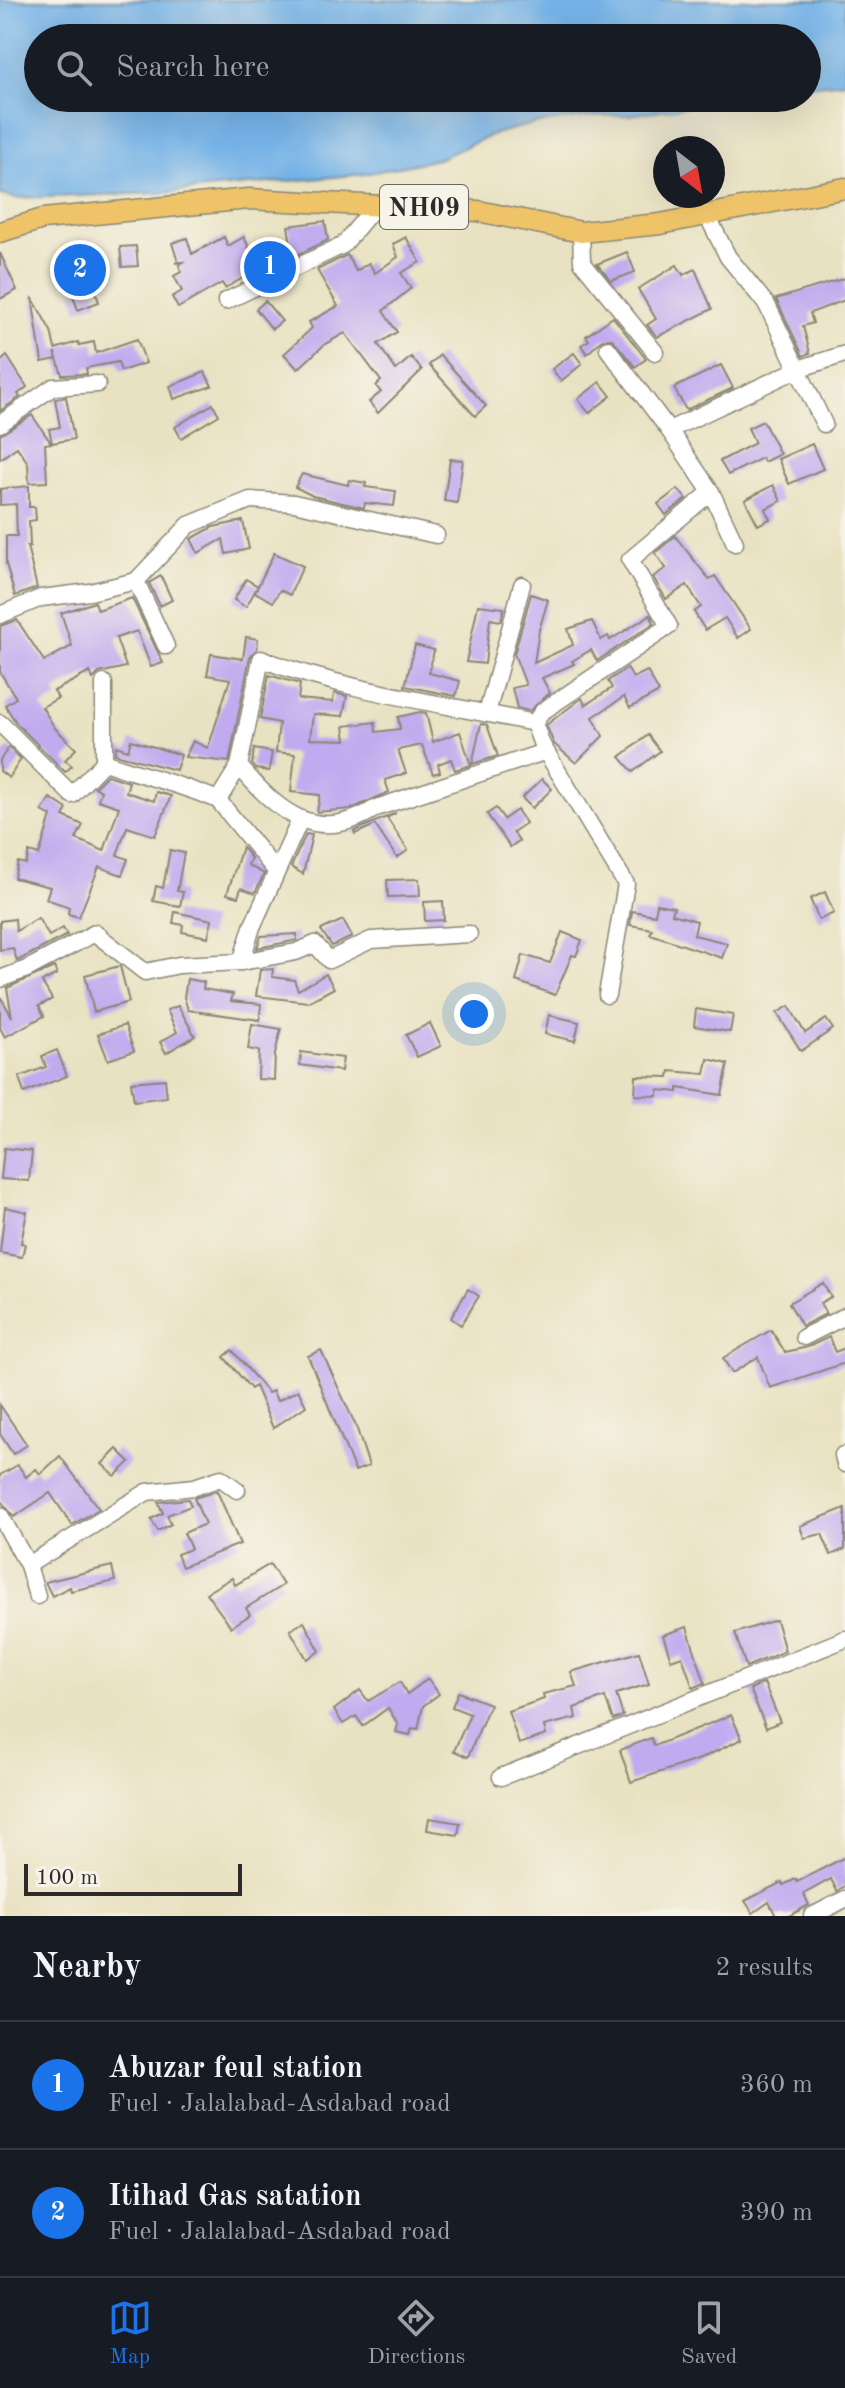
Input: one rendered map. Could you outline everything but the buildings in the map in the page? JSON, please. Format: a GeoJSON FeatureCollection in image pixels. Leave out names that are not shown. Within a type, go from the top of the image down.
{"type":"FeatureCollection","features":[{"type":"Feature","properties":{"kind":"main road","name":"NH09"},"geometry":{"type":"LineString","coordinates":[[0,232],[43,219],[249,199],[478,211],[581,232],[660,224],[845,188]]}},
{"type":"Feature","properties":{"kind":"street"},"geometry":{"type":"LineString","coordinates":[[226,301],[343,245],[353,238],[377,204]]}},
{"type":"Feature","properties":{"kind":"street"},"geometry":{"type":"LineString","coordinates":[[707,215],[728,257],[767,305],[824,424]]}},
{"type":"Feature","properties":{"kind":"street"},"geometry":{"type":"LineString","coordinates":[[581,232],[582,262],[655,352]]}},
{"type":"Feature","properties":{"kind":"street"},"geometry":{"type":"LineString","coordinates":[[608,349],[711,492],[735,543]]}},
{"type":"Feature","properties":{"kind":"street"},"geometry":{"type":"LineString","coordinates":[[669,430],[798,369],[845,354]]}},
{"type":"Feature","properties":{"kind":"street"},"geometry":{"type":"LineString","coordinates":[[0,424],[53,387],[97,384]]}},
{"type":"Feature","properties":{"kind":"street"},"geometry":{"type":"LineString","coordinates":[[534,723],[543,711],[669,626],[630,560],[711,492]]}},
{"type":"Feature","properties":{"kind":"street"},"geometry":{"type":"LineString","coordinates":[[0,615],[41,598],[136,581],[189,525],[250,500],[294,503],[436,535]]}},
{"type":"Feature","properties":{"kind":"street"},"geometry":{"type":"LineString","coordinates":[[136,581],[166,646]]}},
{"type":"Feature","properties":{"kind":"street"},"geometry":{"type":"LineString","coordinates":[[487,713],[522,585]]}},
{"type":"Feature","properties":{"kind":"street"},"geometry":{"type":"LineString","coordinates":[[218,800],[239,766],[261,659],[302,675],[403,699],[534,723]]}},
{"type":"Feature","properties":{"kind":"street"},"geometry":{"type":"LineString","coordinates":[[0,723],[72,795],[104,762],[104,683]]}},
{"type":"Feature","properties":{"kind":"street"},"geometry":{"type":"LineString","coordinates":[[239,766],[262,793],[291,818],[353,823],[376,808],[544,752],[534,723]]}},
{"type":"Feature","properties":{"kind":"street"},"geometry":{"type":"LineString","coordinates":[[542,745],[626,884],[607,995]]}},
{"type":"Feature","properties":{"kind":"street"},"geometry":{"type":"LineString","coordinates":[[104,762],[148,778],[177,782],[218,800],[276,871]]}},
{"type":"Feature","properties":{"kind":"street"},"geometry":{"type":"LineString","coordinates":[[241,962],[276,871],[300,820]]}},
{"type":"Feature","properties":{"kind":"street"},"geometry":{"type":"LineString","coordinates":[[0,979],[95,933],[145,972],[179,965],[241,962],[296,952],[315,944],[329,960],[371,940],[469,934]]}},
{"type":"Feature","properties":{"kind":"street"},"geometry":{"type":"LineString","coordinates":[[804,1337],[845,1316]]}},
{"type":"Feature","properties":{"kind":"street"},"geometry":{"type":"LineString","coordinates":[[28,1565],[147,1492],[194,1487],[221,1478],[237,1490]]}},
{"type":"Feature","properties":{"kind":"street"},"geometry":{"type":"LineString","coordinates":[[0,1515],[28,1565],[37,1596]]}},
{"type":"Feature","properties":{"kind":"street"},"geometry":{"type":"LineString","coordinates":[[501,1777],[845,1639]]}},
{"type":"Feature","properties":{"kind":"street"},"geometry":{"type":"LineString","coordinates":[[812,1916],[845,1899]]}},
{"type":"Feature","properties":{"kind":"water"},"geometry":{"type":"Polygon","coordinates":[[[0,0],[845,0],[845,82],[821,85],[821,24],[24,24],[24,112],[650,112],[533,124],[494,134],[438,159],[365,174],[162,193],[16,198],[0,195],[0,0]]]}},
{"type":"Feature","properties":{"kind":"place","name":"Abuzar feul station"},"geometry":{"type":"Point","coordinates":[270,267]}},
{"type":"Feature","properties":{"kind":"place","name":"Itihad Gas satation"},"geometry":{"type":"Point","coordinates":[80,270]}}]}
